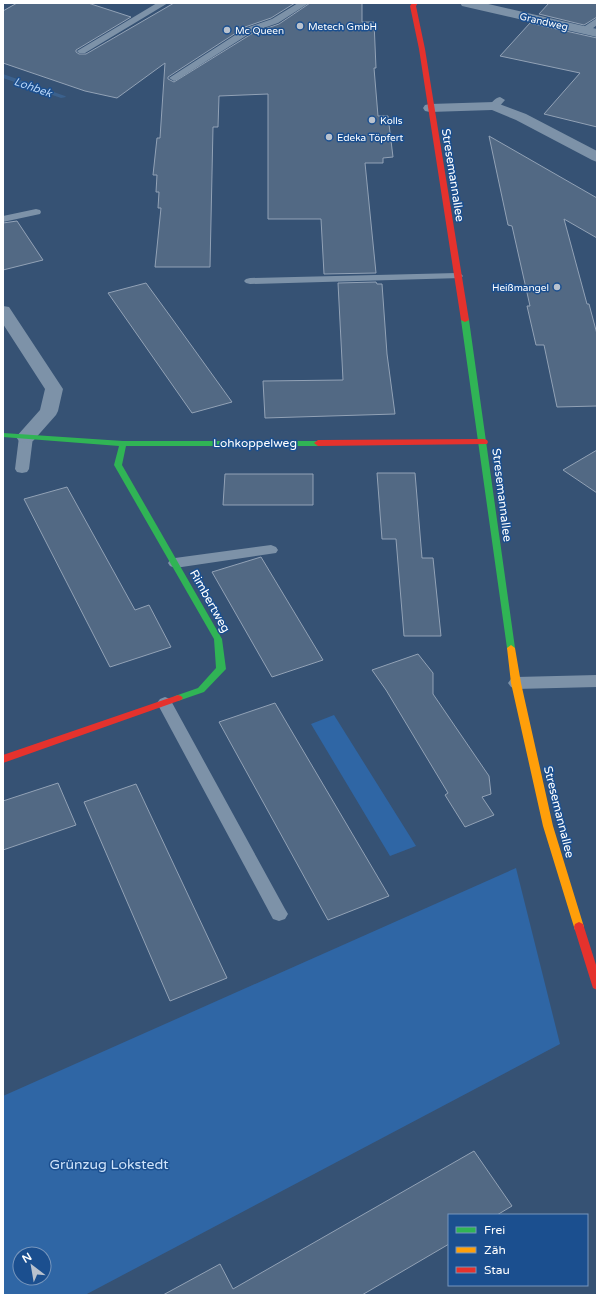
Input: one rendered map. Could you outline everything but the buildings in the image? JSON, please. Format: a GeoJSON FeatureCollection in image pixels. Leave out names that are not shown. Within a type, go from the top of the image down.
{"type":"FeatureCollection","features":[{"type":"Feature","properties":{"kind":"street","name":"Stresemannallee"},"geometry":{"type":"LineString","coordinates":[[416,3],[413,6],[422,48],[430,108],[484,442],[489,491],[516,683],[548,826],[597,985]]}},
{"type":"Feature","properties":{"kind":"street","name":"Grandweg"},"geometry":{"type":"LineString","coordinates":[[467,3],[591,32]]}},
{"type":"Feature","properties":{"kind":"street"},"geometry":{"type":"LineString","coordinates":[[430,108],[497,103],[597,157]]}},
{"type":"Feature","properties":{"kind":"street"},"geometry":{"type":"LineString","coordinates":[[3,311],[54,389],[49,411],[26,437]]}},
{"type":"Feature","properties":{"kind":"street","name":"Lohkoppelweg"},"geometry":{"type":"LineString","coordinates":[[3,435],[123,444],[484,442]]}},
{"type":"Feature","properties":{"kind":"street","name":"Rimbertweg"},"geometry":{"type":"LineString","coordinates":[[3,759],[201,690],[221,669],[218,639],[118,465],[123,444]]}},
{"type":"Feature","properties":{"kind":"lane"},"geometry":{"type":"LineString","coordinates":[[82,51],[163,3]]}},
{"type":"Feature","properties":{"kind":"lane"},"geometry":{"type":"LineString","coordinates":[[174,78],[249,30],[275,21],[304,3]]}},
{"type":"Feature","properties":{"kind":"lane"},"geometry":{"type":"LineString","coordinates":[[591,32],[597,21]]}},
{"type":"Feature","properties":{"kind":"lane"},"geometry":{"type":"LineString","coordinates":[[3,219],[36,212]]}},
{"type":"Feature","properties":{"kind":"lane"},"geometry":{"type":"LineString","coordinates":[[250,281],[457,276]]}},
{"type":"Feature","properties":{"kind":"lane"},"geometry":{"type":"LineString","coordinates":[[22,469],[26,437]]}},
{"type":"Feature","properties":{"kind":"lane"},"geometry":{"type":"LineString","coordinates":[[175,563],[271,550]]}},
{"type":"Feature","properties":{"kind":"lane"},"geometry":{"type":"LineString","coordinates":[[516,683],[597,681]]}},
{"type":"Feature","properties":{"kind":"lane"},"geometry":{"type":"LineString","coordinates":[[165,703],[279,914]]}},
{"type":"Feature","properties":{"kind":"green space"},"geometry":{"type":"Polygon","coordinates":[[[334,715],[416,846],[390,856],[311,724],[334,715]]]}},
{"type":"Feature","properties":{"kind":"green space","name":"Grünzug Lokstedt"},"geometry":{"type":"Polygon","coordinates":[[[516,868],[560,1044],[85,1295],[3,1295],[3,1096],[516,868]]]}},
{"type":"Feature","properties":{"kind":"waterway","name":"Lohbek"},"geometry":{"type":"LineString","coordinates":[[3,76],[63,97]]}},
{"type":"Feature","properties":{"kind":"traffic: fast"},"geometry":{"type":"LineString","coordinates":[[465,320],[511,648]]}},
{"type":"Feature","properties":{"kind":"traffic: fast"},"geometry":{"type":"LineString","coordinates":[[3,435],[123,444],[318,443]]}},
{"type":"Feature","properties":{"kind":"traffic: fast"},"geometry":{"type":"LineString","coordinates":[[123,444],[118,465],[218,639],[221,669],[201,690],[178,698]]}},
{"type":"Feature","properties":{"kind":"traffic: slow"},"geometry":{"type":"LineString","coordinates":[[511,648],[516,683],[548,826],[579,927]]}},
{"type":"Feature","properties":{"kind":"traffic: jam"},"geometry":{"type":"LineString","coordinates":[[415,3],[413,6],[422,49],[465,320]]}},
{"type":"Feature","properties":{"kind":"traffic: jam"},"geometry":{"type":"LineString","coordinates":[[318,443],[484,442]]}},
{"type":"Feature","properties":{"kind":"traffic: jam"},"geometry":{"type":"LineString","coordinates":[[3,759],[178,698]]}},
{"type":"Feature","properties":{"kind":"traffic: jam"},"geometry":{"type":"LineString","coordinates":[[579,927],[597,985]]}},
{"type":"Feature","properties":{"kind":"place","name":"Metech GmbH"},"geometry":{"type":"Point","coordinates":[300,26]}},
{"type":"Feature","properties":{"kind":"place","name":"Mc Queen"},"geometry":{"type":"Point","coordinates":[227,30]}},
{"type":"Feature","properties":{"kind":"place","name":"Kolls"},"geometry":{"type":"Point","coordinates":[372,120]}},
{"type":"Feature","properties":{"kind":"place","name":"Edeka Töpfert"},"geometry":{"type":"Point","coordinates":[329,137]}},
{"type":"Feature","properties":{"kind":"place","name":"Heißmangel"},"geometry":{"type":"Point","coordinates":[557,287]}}]}
